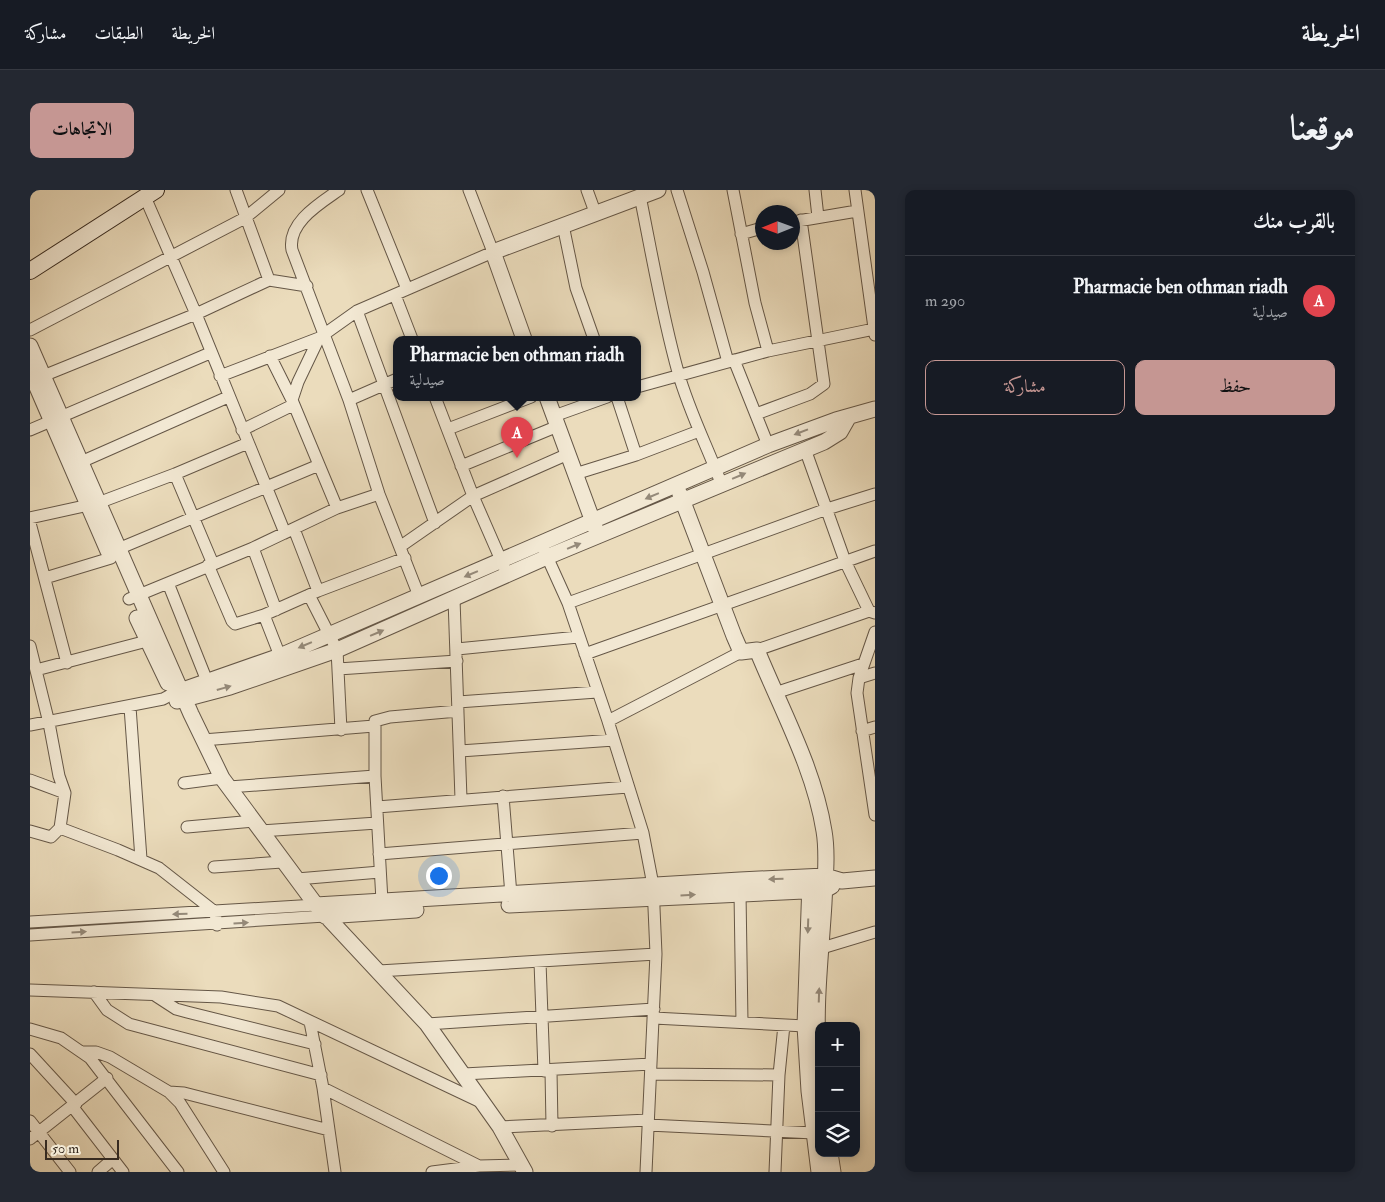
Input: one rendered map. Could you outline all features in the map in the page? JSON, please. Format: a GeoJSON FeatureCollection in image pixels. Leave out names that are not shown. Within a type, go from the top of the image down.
{"type":"FeatureCollection","features":[{"type":"Feature","properties":{"kind":"main road"},"geometry":{"type":"LineString","coordinates":[[30,259],[146,192]]}},
{"type":"Feature","properties":{"kind":"main road"},"geometry":{"type":"LineString","coordinates":[[30,271],[114,211]]}},
{"type":"Feature","properties":{"kind":"street"},"geometry":{"type":"LineString","coordinates":[[236,190],[269,280]]}},
{"type":"Feature","properties":{"kind":"street"},"geometry":{"type":"LineString","coordinates":[[30,330],[245,218],[279,190]]}},
{"type":"Feature","properties":{"kind":"street"},"geometry":{"type":"LineString","coordinates":[[339,190],[302,220],[294,230],[290,241],[307,286],[322,336],[349,400],[379,494],[419,596]]}},
{"type":"Feature","properties":{"kind":"street"},"geometry":{"type":"LineString","coordinates":[[367,190],[407,289]]}},
{"type":"Feature","properties":{"kind":"street"},"geometry":{"type":"LineString","coordinates":[[470,190],[523,336]]}},
{"type":"Feature","properties":{"kind":"street"},"geometry":{"type":"LineString","coordinates":[[587,190],[595,212]]}},
{"type":"Feature","properties":{"kind":"street"},"geometry":{"type":"LineString","coordinates":[[220,376],[322,336],[357,311],[493,252],[595,212],[658,190]]}},
{"type":"Feature","properties":{"kind":"street"},"geometry":{"type":"LineString","coordinates":[[677,190],[731,361],[756,414],[768,445]]}},
{"type":"Feature","properties":{"kind":"street"},"geometry":{"type":"LineString","coordinates":[[733,190],[755,303],[768,351]]}},
{"type":"Feature","properties":{"kind":"street"},"geometry":{"type":"LineString","coordinates":[[815,190],[818,217]]}},
{"type":"Feature","properties":{"kind":"street"},"geometry":{"type":"LineString","coordinates":[[641,386],[768,351],[874,333],[871,286],[855,190]]}},
{"type":"Feature","properties":{"kind":"street"},"geometry":{"type":"LineString","coordinates":[[146,192],[228,397],[289,531],[337,650],[341,730]]}},
{"type":"Feature","properties":{"kind":"street"},"geometry":{"type":"LineString","coordinates":[[640,196],[666,328],[679,374],[699,431],[721,483]]}},
{"type":"Feature","properties":{"kind":"street"},"geometry":{"type":"LineString","coordinates":[[800,220],[857,211]]}},
{"type":"Feature","properties":{"kind":"street"},"geometry":{"type":"LineString","coordinates":[[563,225],[576,288],[593,336]]}},
{"type":"Feature","properties":{"kind":"street"},"geometry":{"type":"LineString","coordinates":[[741,234],[755,230]]}},
{"type":"Feature","properties":{"kind":"street"},"geometry":{"type":"LineString","coordinates":[[756,414],[796,400],[822,387],[824,380],[800,244]]}},
{"type":"Feature","properties":{"kind":"street"},"geometry":{"type":"LineString","coordinates":[[35,380],[196,314],[269,280],[307,286]]}},
{"type":"Feature","properties":{"kind":"street"},"geometry":{"type":"LineString","coordinates":[[395,295],[411,336]]}},
{"type":"Feature","properties":{"kind":"street"},"geometry":{"type":"LineString","coordinates":[[357,311],[435,523]]}},
{"type":"Feature","properties":{"kind":"street"},"geometry":{"type":"LineString","coordinates":[[242,430],[292,403],[298,382],[322,336]]}},
{"type":"Feature","properties":{"kind":"street"},"geometry":{"type":"LineString","coordinates":[[30,346],[35,380],[81,462],[93,504]]}},
{"type":"Feature","properties":{"kind":"street"},"geometry":{"type":"LineString","coordinates":[[30,430],[210,353]]}},
{"type":"Feature","properties":{"kind":"street"},"geometry":{"type":"LineString","coordinates":[[270,356],[337,508]]}},
{"type":"Feature","properties":{"kind":"street"},"geometry":{"type":"LineString","coordinates":[[349,400],[393,381]]}},
{"type":"Feature","properties":{"kind":"street"},"geometry":{"type":"LineString","coordinates":[[81,462],[228,397]]}},
{"type":"Feature","properties":{"kind":"street"},"geometry":{"type":"LineString","coordinates":[[437,401],[473,496],[508,575]]}},
{"type":"Feature","properties":{"kind":"street"},"geometry":{"type":"LineString","coordinates":[[448,429],[521,401]]}},
{"type":"Feature","properties":{"kind":"street"},"geometry":{"type":"LineString","coordinates":[[548,401],[599,536]]}},
{"type":"Feature","properties":{"kind":"street"},"geometry":{"type":"LineString","coordinates":[[461,466],[598,401]]}},
{"type":"Feature","properties":{"kind":"street"},"geometry":{"type":"LineString","coordinates":[[618,401],[636,455]]}},
{"type":"Feature","properties":{"kind":"street"},"geometry":{"type":"LineString","coordinates":[[30,725],[49,723],[130,706],[179,699],[230,687],[337,650],[508,575],[593,521],[768,445],[818,426],[875,409]]}},
{"type":"Feature","properties":{"kind":"street"},"geometry":{"type":"LineString","coordinates":[[179,699],[207,681],[280,656],[501,561],[599,536],[682,502],[721,483],[836,436],[848,418]]}},
{"type":"Feature","properties":{"kind":"street"},"geometry":{"type":"LineString","coordinates":[[56,419],[179,699]]}},
{"type":"Feature","properties":{"kind":"street"},"geometry":{"type":"LineString","coordinates":[[575,474],[636,455],[699,431]]}},
{"type":"Feature","properties":{"kind":"street"},"geometry":{"type":"LineString","coordinates":[[30,518],[93,504],[175,474],[248,443]]}},
{"type":"Feature","properties":{"kind":"street"},"geometry":{"type":"LineString","coordinates":[[608,721],[741,652],[757,650],[872,612],[845,561],[805,449]]}},
{"type":"Feature","properties":{"kind":"street"},"geometry":{"type":"LineString","coordinates":[[401,546],[473,496],[568,454]]}},
{"type":"Feature","properties":{"kind":"street"},"geometry":{"type":"LineString","coordinates":[[44,578],[115,554],[318,465]]}},
{"type":"Feature","properties":{"kind":"street"},"geometry":{"type":"LineString","coordinates":[[175,474],[234,623],[240,623],[264,615],[314,593],[405,558]]}},
{"type":"Feature","properties":{"kind":"street"},"geometry":{"type":"LineString","coordinates":[[677,485],[721,606],[741,652]]}},
{"type":"Feature","properties":{"kind":"street"},"geometry":{"type":"LineString","coordinates":[[134,597],[254,548],[337,508],[379,494]]}},
{"type":"Feature","properties":{"kind":"street"},"geometry":{"type":"LineString","coordinates":[[568,604],[827,509],[875,494]]}},
{"type":"Feature","properties":{"kind":"street"},"geometry":{"type":"LineString","coordinates":[[30,523],[67,663]]}},
{"type":"Feature","properties":{"kind":"street"},"geometry":{"type":"LineString","coordinates":[[254,548],[276,610]]}},
{"type":"Feature","properties":{"kind":"street"},"geometry":{"type":"LineString","coordinates":[[544,551],[568,604],[608,721],[643,833],[653,891],[656,954],[646,1172]]}},
{"type":"Feature","properties":{"kind":"street"},"geometry":{"type":"LineString","coordinates":[[585,654],[875,552]]}},
{"type":"Feature","properties":{"kind":"street"},"geometry":{"type":"LineString","coordinates":[[168,584],[207,681]]}},
{"type":"Feature","properties":{"kind":"street"},"geometry":{"type":"LineString","coordinates":[[134,597],[148,641],[226,783],[282,862],[320,911],[379,971],[427,1024],[500,1127],[523,1168]]}},
{"type":"Feature","properties":{"kind":"street"},"geometry":{"type":"LineString","coordinates":[[454,599],[461,799]]}},
{"type":"Feature","properties":{"kind":"street"},"geometry":{"type":"LineString","coordinates":[[264,615],[280,656]]}},
{"type":"Feature","properties":{"kind":"street"},"geometry":{"type":"LineString","coordinates":[[875,632],[859,678],[857,706],[872,785],[875,815]]}},
{"type":"Feature","properties":{"kind":"street"},"geometry":{"type":"LineString","coordinates":[[338,669],[457,655],[578,637]]}},
{"type":"Feature","properties":{"kind":"street"},"geometry":{"type":"LineString","coordinates":[[36,670],[148,641]]}},
{"type":"Feature","properties":{"kind":"street"},"geometry":{"type":"LineString","coordinates":[[30,646],[49,723],[59,776],[65,793],[60,828],[51,837],[30,831]]}},
{"type":"Feature","properties":{"kind":"street"},"geometry":{"type":"LineString","coordinates":[[757,650],[806,765],[824,831],[817,884],[805,1026],[814,1133],[820,1172]]}},
{"type":"Feature","properties":{"kind":"street"},"geometry":{"type":"LineString","coordinates":[[775,693],[863,664]]}},
{"type":"Feature","properties":{"kind":"street"},"geometry":{"type":"LineString","coordinates":[[859,678],[875,673]]}},
{"type":"Feature","properties":{"kind":"street"},"geometry":{"type":"LineString","coordinates":[[382,901],[377,823],[374,721],[380,718],[458,706],[597,692]]}},
{"type":"Feature","properties":{"kind":"street"},"geometry":{"type":"LineString","coordinates":[[130,706],[141,859]]}},
{"type":"Feature","properties":{"kind":"street"},"geometry":{"type":"LineString","coordinates":[[203,740],[374,726]]}},
{"type":"Feature","properties":{"kind":"street"},"geometry":{"type":"LineString","coordinates":[[862,731],[875,727]]}},
{"type":"Feature","properties":{"kind":"street"},"geometry":{"type":"LineString","coordinates":[[460,751],[614,740]]}},
{"type":"Feature","properties":{"kind":"street"},"geometry":{"type":"LineString","coordinates":[[184,783],[226,783],[375,776]]}},
{"type":"Feature","properties":{"kind":"street"},"geometry":{"type":"LineString","coordinates":[[30,780],[65,793]]}},
{"type":"Feature","properties":{"kind":"street"},"geometry":{"type":"LineString","coordinates":[[377,807],[628,787]]}},
{"type":"Feature","properties":{"kind":"street"},"geometry":{"type":"LineString","coordinates":[[503,796],[511,895]]}},
{"type":"Feature","properties":{"kind":"street"},"geometry":{"type":"LineString","coordinates":[[186,827],[377,823]]}},
{"type":"Feature","properties":{"kind":"street"},"geometry":{"type":"LineString","coordinates":[[60,828],[141,859],[172,877],[215,913],[217,925]]}},
{"type":"Feature","properties":{"kind":"street"},"geometry":{"type":"LineString","coordinates":[[379,854],[643,833]]}},
{"type":"Feature","properties":{"kind":"street"},"geometry":{"type":"LineString","coordinates":[[214,867],[282,862]]}},
{"type":"Feature","properties":{"kind":"street"},"geometry":{"type":"LineString","coordinates":[[296,879],[380,872]]}},
{"type":"Feature","properties":{"kind":"street"},"geometry":{"type":"LineString","coordinates":[[30,922],[215,913],[320,911],[653,891],[740,893],[875,878]]}},
{"type":"Feature","properties":{"kind":"street"},"geometry":{"type":"LineString","coordinates":[[30,934],[217,925],[382,901],[817,884]]}},
{"type":"Feature","properties":{"kind":"street"},"geometry":{"type":"LineString","coordinates":[[817,884],[822,948],[820,1022]]}},
{"type":"Feature","properties":{"kind":"street"},"geometry":{"type":"LineString","coordinates":[[740,893],[742,1022]]}},
{"type":"Feature","properties":{"kind":"street"},"geometry":{"type":"LineString","coordinates":[[116,917],[117,929]]}},
{"type":"Feature","properties":{"kind":"street"},"geometry":{"type":"LineString","coordinates":[[822,948],[875,932]]}},
{"type":"Feature","properties":{"kind":"street"},"geometry":{"type":"LineString","coordinates":[[379,971],[656,954]]}},
{"type":"Feature","properties":{"kind":"street"},"geometry":{"type":"LineString","coordinates":[[540,962],[541,1016],[552,1126]]}},
{"type":"Feature","properties":{"kind":"street"},"geometry":{"type":"LineString","coordinates":[[30,990],[221,997],[278,1006],[483,1103]]}},
{"type":"Feature","properties":{"kind":"street"},"geometry":{"type":"LineString","coordinates":[[94,992],[107,1010],[136,1026],[320,1075]]}},
{"type":"Feature","properties":{"kind":"street"},"geometry":{"type":"LineString","coordinates":[[156,996],[176,1009],[315,1044]]}},
{"type":"Feature","properties":{"kind":"street"},"geometry":{"type":"LineString","coordinates":[[427,1024],[541,1016],[654,1014],[805,1026]]}},
{"type":"Feature","properties":{"kind":"street"},"geometry":{"type":"LineString","coordinates":[[310,1022],[323,1088],[335,1172]]}},
{"type":"Feature","properties":{"kind":"street"},"geometry":{"type":"LineString","coordinates":[[776,1172],[779,1075],[784,1025]]}},
{"type":"Feature","properties":{"kind":"street"},"geometry":{"type":"LineString","coordinates":[[30,1029],[61,1038],[83,1052],[107,1078],[178,1172]]}},
{"type":"Feature","properties":{"kind":"street"},"geometry":{"type":"LineString","coordinates":[[83,1052],[96,1052],[110,1057],[169,1092],[180,1103],[195,1130],[224,1172]]}},
{"type":"Feature","properties":{"kind":"street"},"geometry":{"type":"LineString","coordinates":[[30,1054],[74,1105],[123,1172]]}},
{"type":"Feature","properties":{"kind":"street"},"geometry":{"type":"LineString","coordinates":[[464,1074],[651,1069],[779,1075]]}},
{"type":"Feature","properties":{"kind":"street"},"geometry":{"type":"LineString","coordinates":[[35,1136],[107,1078]]}},
{"type":"Feature","properties":{"kind":"street"},"geometry":{"type":"LineString","coordinates":[[323,1088],[479,1166]]}},
{"type":"Feature","properties":{"kind":"street"},"geometry":{"type":"LineString","coordinates":[[169,1092],[184,1093],[329,1130]]}},
{"type":"Feature","properties":{"kind":"street"},"geometry":{"type":"LineString","coordinates":[[30,1121],[35,1136],[70,1172]]}},
{"type":"Feature","properties":{"kind":"street"},"geometry":{"type":"LineString","coordinates":[[500,1127],[648,1122],[814,1133]]}},
{"type":"Feature","properties":{"kind":"street"},"geometry":{"type":"LineString","coordinates":[[831,1157],[833,1172]]}},
{"type":"Feature","properties":{"kind":"street"},"geometry":{"type":"LineString","coordinates":[[98,1172],[113,1159]]}},
{"type":"Feature","properties":{"kind":"street"},"geometry":{"type":"LineString","coordinates":[[432,1172],[479,1166],[523,1168]]}},
{"type":"Feature","properties":{"kind":"place","name":"Pharmacie ben othman riadh"},"geometry":{"type":"Point","coordinates":[517,458]}}]}
